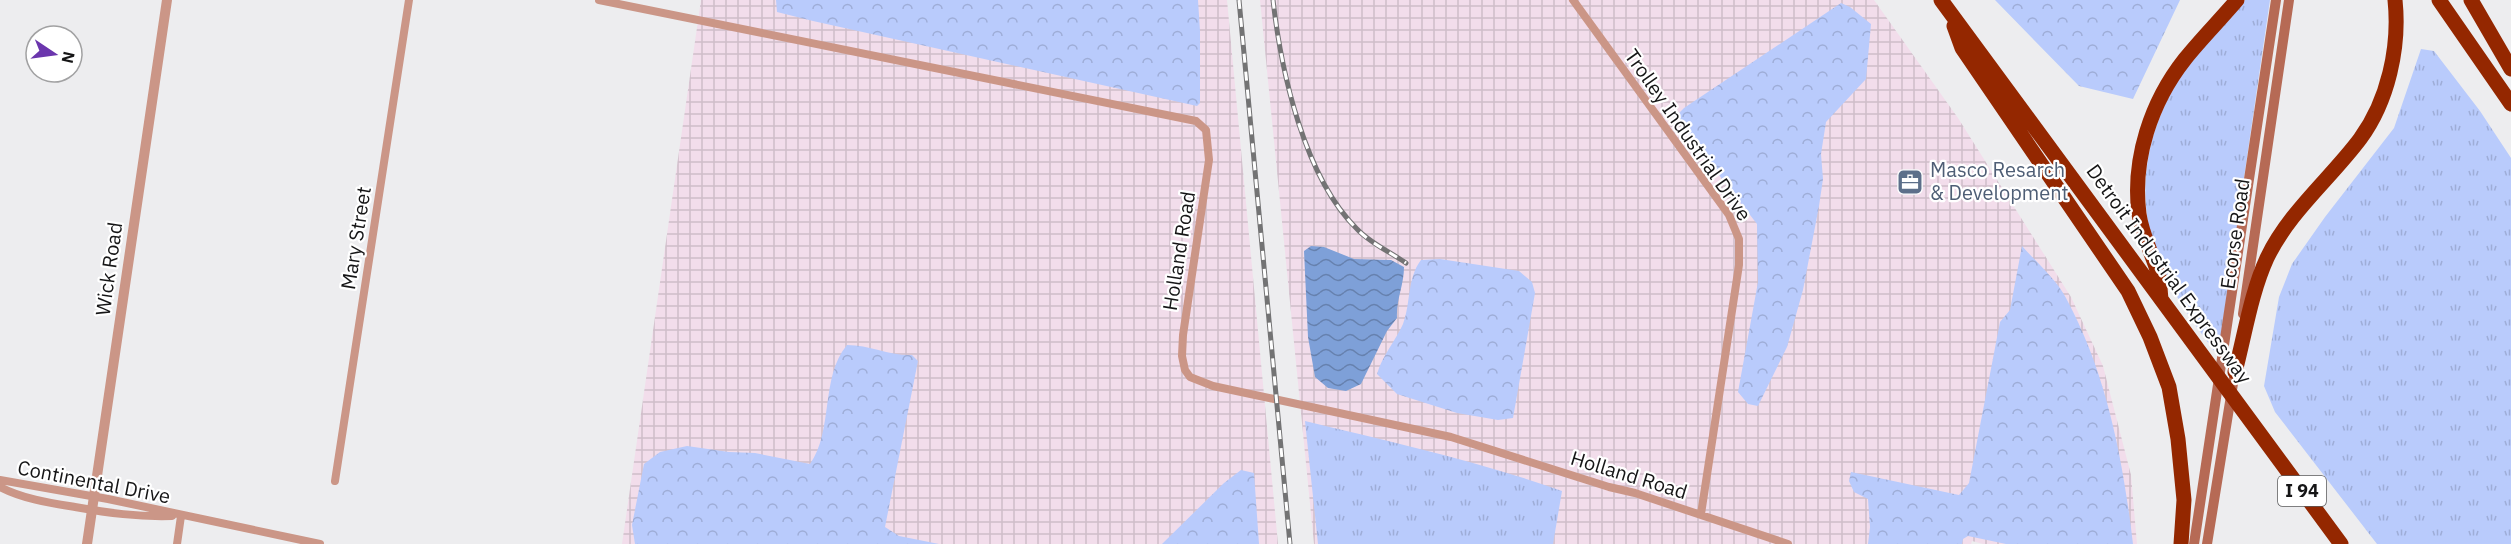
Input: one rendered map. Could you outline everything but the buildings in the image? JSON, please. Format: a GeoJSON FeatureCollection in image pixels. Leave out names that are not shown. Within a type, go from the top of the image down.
{"type":"FeatureCollection","features":[{"type":"Feature","properties":{"kind":"highway"},"geometry":{"type":"LineString","coordinates":[[2161,298],[2159,276],[2145,240],[2139,213],[2138,182],[2148,128],[2169,81],[2236,0]]}},
{"type":"Feature","properties":{"kind":"highway"},"geometry":{"type":"LineString","coordinates":[[2235,372],[2256,287],[2267,257],[2303,205],[2360,138],[2381,99],[2393,61],[2396,30],[2395,0]]}},
{"type":"Feature","properties":{"kind":"highway"},"geometry":{"type":"LineString","coordinates":[[2439,0],[2511,104]]}},
{"type":"Feature","properties":{"kind":"highway"},"geometry":{"type":"LineString","coordinates":[[2471,0],[2511,69]]}},
{"type":"Feature","properties":{"kind":"highway"},"geometry":{"type":"LineString","coordinates":[[1943,3],[1962,48],[2128,291],[2150,337],[2169,387],[2178,439],[2184,500],[2181,544]]}},
{"type":"Feature","properties":{"kind":"highway","name":"Detroit Industrial Expressway"},"geometry":{"type":"LineString","coordinates":[[1943,3],[2341,544]]}},
{"type":"Feature","properties":{"kind":"main road","name":"Ecorse Road"},"geometry":{"type":"LineString","coordinates":[[2194,544],[2276,0]]}},
{"type":"Feature","properties":{"kind":"main road","name":"Ecorse Road"},"geometry":{"type":"LineString","coordinates":[[2207,544],[2235,372],[2256,214],[2289,0]]}},
{"type":"Feature","properties":{"kind":"street","name":"Wick Road"},"geometry":{"type":"LineString","coordinates":[[87,544],[167,0]]}},
{"type":"Feature","properties":{"kind":"street","name":"Mary Street"},"geometry":{"type":"LineString","coordinates":[[335,481],[409,0]]}},
{"type":"Feature","properties":{"kind":"street","name":"Holland Road"},"geometry":{"type":"LineString","coordinates":[[599,0],[1197,121],[1206,130],[1209,160],[1183,335],[1185,370],[1190,377],[1213,386],[1451,437],[1701,514],[1788,544]]}},
{"type":"Feature","properties":{"kind":"street","name":"Trolley Industrial Drive"},"geometry":{"type":"LineString","coordinates":[[1573,0],[1729,215],[1739,239],[1739,265],[1701,514]]}},
{"type":"Feature","properties":{"kind":"street","name":"Continental Drive"},"geometry":{"type":"LineString","coordinates":[[0,480],[94,496],[320,544]]}},
{"type":"Feature","properties":{"kind":"street","name":"Continental Drive"},"geometry":{"type":"LineString","coordinates":[[0,487],[14,494],[129,516],[181,516]]}},
{"type":"Feature","properties":{"kind":"street"},"geometry":{"type":"LineString","coordinates":[[177,544],[181,516]]}},
{"type":"Feature","properties":{"kind":"shaded area"},"geometry":{"type":"Polygon","coordinates":[[[701,0],[1227,0],[1278,544],[622,544],[701,0]]]}},
{"type":"Feature","properties":{"kind":"shaded area"},"geometry":{"type":"Polygon","coordinates":[[[1260,0],[1874,0],[1958,118],[2071,297],[2103,366],[2131,475],[2137,544],[1983,544],[1972,541],[1971,544],[1314,544],[1260,0]]]}},
{"type":"Feature","properties":{"kind":"green space"},"geometry":{"type":"Polygon","coordinates":[[[776,0],[1198,0],[1200,103],[1197,106],[813,21],[777,12],[776,0]]]}},
{"type":"Feature","properties":{"kind":"green space"},"geometry":{"type":"Polygon","coordinates":[[[1995,0],[2180,0],[2133,99],[2079,86],[1995,0]]]}},
{"type":"Feature","properties":{"kind":"green space"},"geometry":{"type":"Polygon","coordinates":[[[2245,0],[2270,0],[2218,356],[2192,321],[2158,258],[2150,232],[2146,205],[2146,179],[2149,153],[2156,127],[2180,77],[2245,0]]]}},
{"type":"Feature","properties":{"kind":"green space"},"geometry":{"type":"Polygon","coordinates":[[[1841,3],[1850,7],[1871,24],[1866,79],[1826,122],[1821,154],[1823,179],[1803,290],[1787,347],[1758,406],[1748,404],[1738,392],[1758,282],[1757,224],[1682,126],[1677,115],[1684,108],[1841,3]]]}},
{"type":"Feature","properties":{"kind":"green space"},"geometry":{"type":"Polygon","coordinates":[[[2421,49],[2434,51],[2480,111],[2511,158],[2511,544],[2377,544],[2275,412],[2264,386],[2279,297],[2292,264],[2394,128],[2421,49]]]}},
{"type":"Feature","properties":{"kind":"green space"},"geometry":{"type":"Polygon","coordinates":[[[2022,246],[2062,291],[2092,357],[2103,387],[2118,449],[2133,544],[2006,544],[1968,536],[1963,539],[1962,544],[1868,544],[1870,527],[1868,499],[1854,492],[1849,481],[1851,472],[1959,495],[1969,483],[2000,322],[2010,310],[2022,246]]]}},
{"type":"Feature","properties":{"kind":"green space"},"geometry":{"type":"Polygon","coordinates":[[[1440,259],[1519,271],[1532,282],[1535,293],[1513,418],[1498,420],[1457,413],[1397,394],[1377,374],[1382,360],[1403,324],[1411,283],[1417,267],[1421,260],[1440,259]]]}},
{"type":"Feature","properties":{"kind":"green space"},"geometry":{"type":"Polygon","coordinates":[[[847,345],[912,355],[918,361],[885,527],[899,536],[939,544],[635,544],[632,525],[644,464],[660,452],[687,446],[755,453],[810,464],[822,436],[833,372],[847,345]]]}},
{"type":"Feature","properties":{"kind":"green space"},"geometry":{"type":"Polygon","coordinates":[[[1305,421],[1466,461],[1562,491],[1553,544],[1318,544],[1305,421]]]}},
{"type":"Feature","properties":{"kind":"green space"},"geometry":{"type":"Polygon","coordinates":[[[1241,470],[1254,473],[1259,544],[1162,544],[1224,483],[1241,470]]]}},
{"type":"Feature","properties":{"kind":"water"},"geometry":{"type":"Polygon","coordinates":[[[1311,246],[1324,247],[1354,259],[1391,260],[1404,267],[1397,318],[1387,331],[1361,384],[1346,391],[1328,388],[1315,377],[1308,337],[1304,251],[1311,246]]]}},
{"type":"Feature","properties":{"kind":"railway"},"geometry":{"type":"LineString","coordinates":[[1239,0],[1290,544]]}},
{"type":"Feature","properties":{"kind":"railway"},"geometry":{"type":"LineString","coordinates":[[1273,0],[1289,90],[1309,152],[1323,181],[1339,207],[1362,234],[1406,263]]}},
{"type":"Feature","properties":{"kind":"place","name":"Masco Resarch & Development"},"geometry":{"type":"Point","coordinates":[1910,182]}}]}
